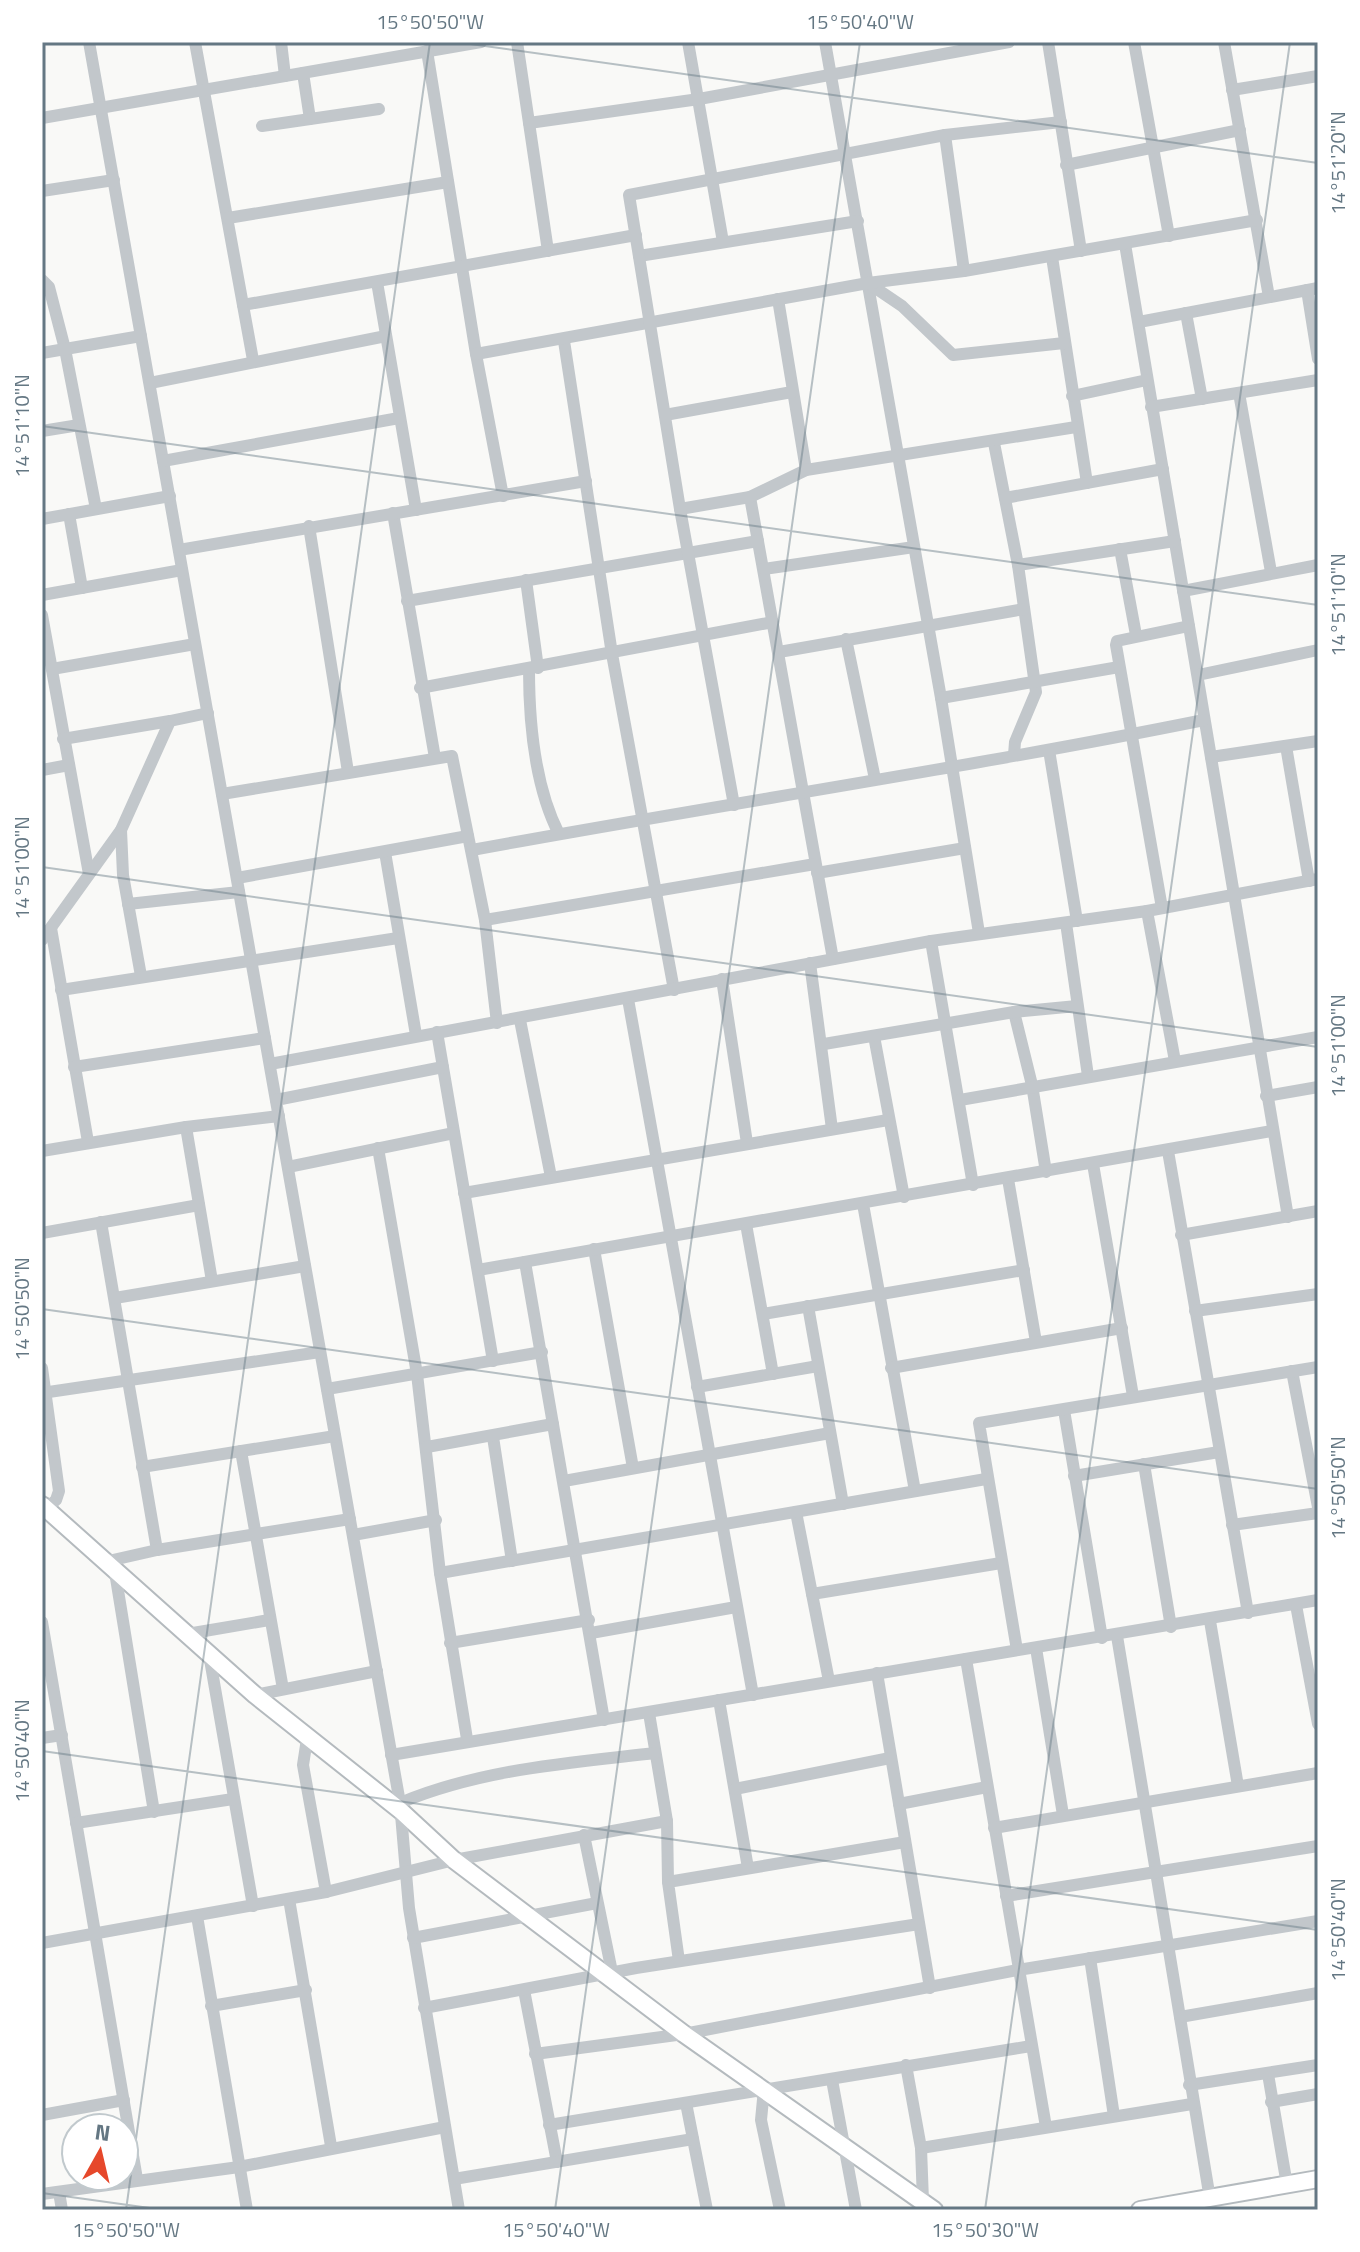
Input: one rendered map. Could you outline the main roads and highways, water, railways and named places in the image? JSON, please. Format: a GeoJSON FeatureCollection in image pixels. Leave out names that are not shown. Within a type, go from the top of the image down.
{"type":"FeatureCollection","features":[{"type":"Feature","properties":{"kind":"main road"},"geometry":{"type":"LineString","coordinates":[[43,1508],[307,1739],[400,1807],[454,1860],[684,2034],[929,2206]]}},
{"type":"Feature","properties":{"kind":"main road"},"geometry":{"type":"LineString","coordinates":[[1140,2210],[1190,2205],[1318,2179]]}}]}
